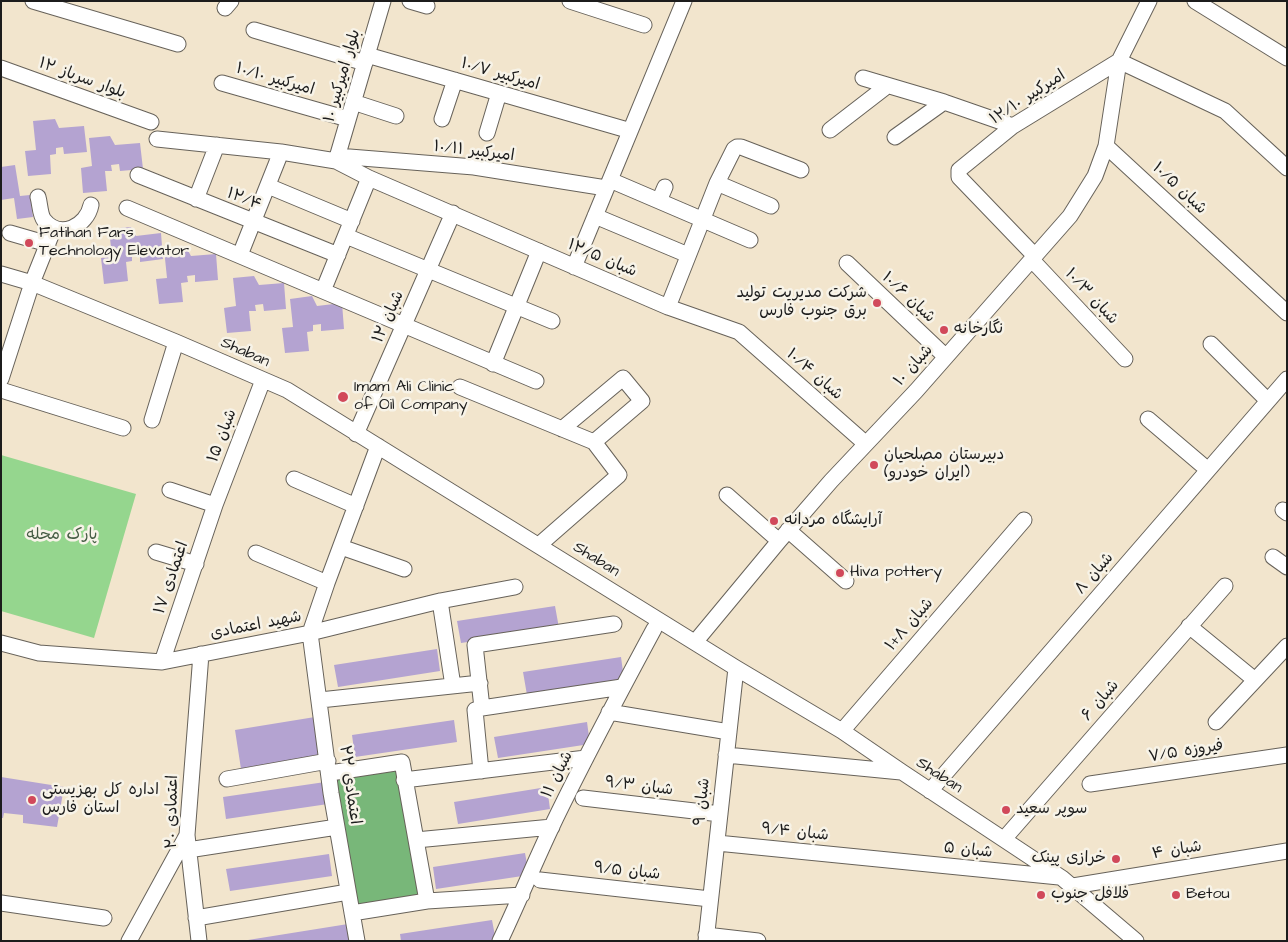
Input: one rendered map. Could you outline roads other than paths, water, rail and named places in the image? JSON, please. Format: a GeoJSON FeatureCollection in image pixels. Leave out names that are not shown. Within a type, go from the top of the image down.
{"type":"FeatureCollection","features":[{"type":"Feature","properties":{"kind":"street"},"geometry":{"type":"LineString","coordinates":[[34,1],[178,44]]}},
{"type":"Feature","properties":{"kind":"street","name":"۱۰ بلوار امیرکبیر"},"geometry":{"type":"LineString","coordinates":[[337,158],[383,1]]}},
{"type":"Feature","properties":{"kind":"street"},"geometry":{"type":"LineString","coordinates":[[410,1],[427,6]]}},
{"type":"Feature","properties":{"kind":"street"},"geometry":{"type":"LineString","coordinates":[[570,1],[644,24]]}},
{"type":"Feature","properties":{"kind":"street"},"geometry":{"type":"LineString","coordinates":[[574,267],[684,1]]}},
{"type":"Feature","properties":{"kind":"street"},"geometry":{"type":"LineString","coordinates":[[1149,1],[1119,61],[1225,111],[1287,168]]}},
{"type":"Feature","properties":{"kind":"street"},"geometry":{"type":"LineString","coordinates":[[1194,1],[1287,58]]}},
{"type":"Feature","properties":{"kind":"street","name":"۱۰/۷ امیرکبیر"},"geometry":{"type":"LineString","coordinates":[[254,30],[455,80],[624,129]]}},
{"type":"Feature","properties":{"kind":"street","name":"۱۲/۱۰ امیرکبیر"},"geometry":{"type":"LineString","coordinates":[[959,170],[1014,126],[1119,61]]}},
{"type":"Feature","properties":{"kind":"street","name":"۱۰ شبان"},"geometry":{"type":"LineString","coordinates":[[696,641],[784,535],[946,357],[1070,216],[1095,176],[1106,146],[1119,61]]}},
{"type":"Feature","properties":{"kind":"street","name":"۱۲ بلوار سرباز"},"geometry":{"type":"LineString","coordinates":[[1,68],[151,122]]}},
{"type":"Feature","properties":{"kind":"street"},"geometry":{"type":"LineString","coordinates":[[863,78],[944,102],[1014,126]]}},
{"type":"Feature","properties":{"kind":"street"},"geometry":{"type":"LineString","coordinates":[[442,119],[455,80]]}},
{"type":"Feature","properties":{"kind":"street","name":"۱۰/۱۰ امیرکبیر"},"geometry":{"type":"LineString","coordinates":[[222,83],[348,119]]}},
{"type":"Feature","properties":{"kind":"street"},"geometry":{"type":"LineString","coordinates":[[830,130],[887,86]]}},
{"type":"Feature","properties":{"kind":"street"},"geometry":{"type":"LineString","coordinates":[[487,132],[499,93]]}},
{"type":"Feature","properties":{"kind":"street"},"geometry":{"type":"LineString","coordinates":[[353,102],[396,116]]}},
{"type":"Feature","properties":{"kind":"street"},"geometry":{"type":"LineString","coordinates":[[895,137],[944,102]]}},
{"type":"Feature","properties":{"kind":"street"},"geometry":{"type":"LineString","coordinates":[[157,139],[337,158]]}},
{"type":"Feature","properties":{"kind":"street"},"geometry":{"type":"LineString","coordinates":[[196,199],[217,145]]}},
{"type":"Feature","properties":{"kind":"street"},"geometry":{"type":"LineString","coordinates":[[668,307],[716,183],[737,147],[741,146],[801,170]]}},
{"type":"Feature","properties":{"kind":"street","name":"۱۰/۵ شبان"},"geometry":{"type":"LineString","coordinates":[[1106,146],[1287,313]]}},
{"type":"Feature","properties":{"kind":"street"},"geometry":{"type":"LineString","coordinates":[[240,255],[281,152]]}},
{"type":"Feature","properties":{"kind":"street","name":"۱۰/۱۱ امیرکبیر"},"geometry":{"type":"LineString","coordinates":[[337,158],[474,167],[608,184],[662,194],[702,220],[750,240]]}},
{"type":"Feature","properties":{"kind":"street","name":"۱۲/۵ شبان"},"geometry":{"type":"LineString","coordinates":[[337,158],[369,178],[574,267],[668,307],[739,332]]}},
{"type":"Feature","properties":{"kind":"street","name":"۱۰/۳ شبان"},"geometry":{"type":"LineString","coordinates":[[959,170],[959,177],[1125,359]]}},
{"type":"Feature","properties":{"kind":"street","name":"۱۲/۴"},"geometry":{"type":"LineString","coordinates":[[138,175],[338,255]]}},
{"type":"Feature","properties":{"kind":"street"},"geometry":{"type":"LineString","coordinates":[[323,291],[369,178]]}},
{"type":"Feature","properties":{"kind":"street"},"geometry":{"type":"LineString","coordinates":[[716,183],[772,206]]}},
{"type":"Feature","properties":{"kind":"street"},"geometry":{"type":"LineString","coordinates":[[268,186],[352,221]]}},
{"type":"Feature","properties":{"kind":"street"},"geometry":{"type":"LineString","coordinates":[[38,197],[43,219],[54,228],[70,230],[82,223],[92,205]]}},
{"type":"Feature","properties":{"kind":"street"},"geometry":{"type":"LineString","coordinates":[[127,208],[536,381]]}},
{"type":"Feature","properties":{"kind":"street","name":"۱۲ شبان"},"geometry":{"type":"LineString","coordinates":[[356,434],[430,270],[453,213]]}},
{"type":"Feature","properties":{"kind":"street"},"geometry":{"type":"LineString","coordinates":[[595,216],[647,232],[688,255]]}},
{"type":"Feature","properties":{"kind":"street"},"geometry":{"type":"LineString","coordinates":[[1,379],[32,283],[54,228]]}},
{"type":"Feature","properties":{"kind":"street"},"geometry":{"type":"LineString","coordinates":[[10,233],[48,244]]}},
{"type":"Feature","properties":{"kind":"street"},"geometry":{"type":"LineString","coordinates":[[346,236],[552,321]]}},
{"type":"Feature","properties":{"kind":"street"},"geometry":{"type":"LineString","coordinates":[[493,364],[539,251]]}},
{"type":"Feature","properties":{"kind":"street","name":"۱۰/۶ شبان"},"geometry":{"type":"LineString","coordinates":[[847,263],[946,357]]}},
{"type":"Feature","properties":{"kind":"street","name":"Shaban"},"geometry":{"type":"LineString","coordinates":[[1,274],[32,283],[287,390],[696,641],[736,668],[842,731],[1068,882],[1136,941]]}},
{"type":"Feature","properties":{"kind":"street","name":"۱۰/۴ شبان"},"geometry":{"type":"LineString","coordinates":[[739,332],[866,444]]}},
{"type":"Feature","properties":{"kind":"street"},"geometry":{"type":"LineString","coordinates":[[152,420],[176,342]]}},
{"type":"Feature","properties":{"kind":"street"},"geometry":{"type":"LineString","coordinates":[[1211,344],[1268,401]]}},
{"type":"Feature","properties":{"kind":"street"},"geometry":{"type":"LineString","coordinates":[[562,429],[623,378],[642,401],[594,442]]}},
{"type":"Feature","properties":{"kind":"street","name":"۸ شبان"},"geometry":{"type":"LineString","coordinates":[[930,791],[1287,379]]}},
{"type":"Feature","properties":{"kind":"street","name":"۱۵ شبان"},"geometry":{"type":"LineString","coordinates":[[215,505],[263,380]]}},
{"type":"Feature","properties":{"kind":"street"},"geometry":{"type":"LineString","coordinates":[[460,387],[594,442],[619,475],[539,545]]}},
{"type":"Feature","properties":{"kind":"street"},"geometry":{"type":"LineString","coordinates":[[1,390],[123,428]]}},
{"type":"Feature","properties":{"kind":"street"},"geometry":{"type":"LineString","coordinates":[[1148,419],[1208,470]]}},
{"type":"Feature","properties":{"kind":"street"},"geometry":{"type":"LineString","coordinates":[[310,633],[378,446]]}},
{"type":"Feature","properties":{"kind":"street"},"geometry":{"type":"LineString","coordinates":[[294,478],[356,506]]}},
{"type":"Feature","properties":{"kind":"street"},"geometry":{"type":"LineString","coordinates":[[170,490],[215,505]]}},
{"type":"Feature","properties":{"kind":"street"},"geometry":{"type":"LineString","coordinates":[[727,495],[846,581]]}},
{"type":"Feature","properties":{"kind":"street","name":"۱۷ اعتمادی"},"geometry":{"type":"LineString","coordinates":[[162,662],[215,505]]}},
{"type":"Feature","properties":{"kind":"street","name":"۱+۸ شبان"},"geometry":{"type":"LineString","coordinates":[[842,731],[1024,520]]}},
{"type":"Feature","properties":{"kind":"street"},"geometry":{"type":"LineString","coordinates":[[341,547],[404,568]]}},
{"type":"Feature","properties":{"kind":"street"},"geometry":{"type":"LineString","coordinates":[[156,552],[196,564]]}},
{"type":"Feature","properties":{"kind":"street"},"geometry":{"type":"LineString","coordinates":[[256,554],[327,583]]}},
{"type":"Feature","properties":{"kind":"street"},"geometry":{"type":"LineString","coordinates":[[1273,557],[1287,567]]}},
{"type":"Feature","properties":{"kind":"street","name":"۶ شبان"},"geometry":{"type":"LineString","coordinates":[[1004,839],[1225,586]]}},
{"type":"Feature","properties":{"kind":"street","name":"شهید اعتمادی"},"geometry":{"type":"LineString","coordinates":[[1,643],[39,653],[162,662],[310,633],[440,601],[516,587]]}},
{"type":"Feature","properties":{"kind":"street"},"geometry":{"type":"LineString","coordinates":[[440,601],[453,686]]}},
{"type":"Feature","properties":{"kind":"street"},"geometry":{"type":"LineString","coordinates":[[482,708],[475,645],[614,624]]}},
{"type":"Feature","properties":{"kind":"street"},"geometry":{"type":"LineString","coordinates":[[1189,626],[1255,680]]}},
{"type":"Feature","properties":{"kind":"street","name":"۱۱ شبان"},"geometry":{"type":"LineString","coordinates":[[500,941],[586,758],[654,629]]}},
{"type":"Feature","properties":{"kind":"street","name":"۲۲ اعتمادی"},"geometry":{"type":"LineString","coordinates":[[310,633],[331,793],[357,941]]}},
{"type":"Feature","properties":{"kind":"street"},"geometry":{"type":"LineString","coordinates":[[1216,722],[1287,646]]}},
{"type":"Feature","properties":{"kind":"street"},"geometry":{"type":"LineString","coordinates":[[1,654],[39,653]]}},
{"type":"Feature","properties":{"kind":"street","name":"۲۰ اعتمادی"},"geometry":{"type":"LineString","coordinates":[[199,941],[188,843],[201,654]]}},
{"type":"Feature","properties":{"kind":"street","name":"۹ شبان"},"geometry":{"type":"LineString","coordinates":[[706,938],[736,668]]}},
{"type":"Feature","properties":{"kind":"street"},"geometry":{"type":"LineString","coordinates":[[320,700],[480,683]]}},
{"type":"Feature","properties":{"kind":"street"},"geometry":{"type":"LineString","coordinates":[[481,771],[475,710],[622,688]]}},
{"type":"Feature","properties":{"kind":"street"},"geometry":{"type":"LineString","coordinates":[[609,712],[729,732]]}},
{"type":"Feature","properties":{"kind":"street","name":"۷/۵ فیروزه"},"geometry":{"type":"LineString","coordinates":[[1090,784],[1287,754]]}},
{"type":"Feature","properties":{"kind":"street"},"geometry":{"type":"LineString","coordinates":[[726,755],[902,772]]}},
{"type":"Feature","properties":{"kind":"street"},"geometry":{"type":"LineString","coordinates":[[404,780],[586,758]]}},
{"type":"Feature","properties":{"kind":"street"},"geometry":{"type":"LineString","coordinates":[[227,779],[329,767],[402,762],[427,901]]}},
{"type":"Feature","properties":{"kind":"street","name":"۹/۳ شبان"},"geometry":{"type":"LineString","coordinates":[[583,798],[720,814]]}},
{"type":"Feature","properties":{"kind":"street"},"geometry":{"type":"LineString","coordinates":[[130,941],[188,843],[337,827]]}},
{"type":"Feature","properties":{"kind":"street"},"geometry":{"type":"LineString","coordinates":[[416,840],[552,827]]}},
{"type":"Feature","properties":{"kind":"street","name":"۹/۴ شبان"},"geometry":{"type":"LineString","coordinates":[[717,843],[871,858]]}},
{"type":"Feature","properties":{"kind":"street","name":"۴ شبان"},"geometry":{"type":"LineString","coordinates":[[1068,882],[1287,851]]}},
{"type":"Feature","properties":{"kind":"street","name":"۵ شبان"},"geometry":{"type":"LineString","coordinates":[[871,858],[1068,882]]}},
{"type":"Feature","properties":{"kind":"street","name":"۹/۵ شبان"},"geometry":{"type":"LineString","coordinates":[[540,880],[710,899]]}},
{"type":"Feature","properties":{"kind":"street"},"geometry":{"type":"LineString","coordinates":[[196,918],[348,892]]}},
{"type":"Feature","properties":{"kind":"street"},"geometry":{"type":"LineString","coordinates":[[352,913],[427,901],[522,895]]}},
{"type":"Feature","properties":{"kind":"street"},"geometry":{"type":"LineString","coordinates":[[1,903],[104,918]]}},
{"type":"Feature","properties":{"kind":"street"},"geometry":{"type":"LineString","coordinates":[[706,938],[758,941]]}},
{"type":"Feature","properties":{"kind":"place","name":"Fatihan Fars Technology Elevator"},"geometry":{"type":"Point","coordinates":[29,243]}},
{"type":"Feature","properties":{"kind":"place","name":"شرکت مدیریت تولید برق جنوب فارس"},"geometry":{"type":"Point","coordinates":[877,303]}},
{"type":"Feature","properties":{"kind":"place","name":"نگارخانه"},"geometry":{"type":"Point","coordinates":[944,330]}},
{"type":"Feature","properties":{"kind":"place","name":"Imam Ali Clinic of Oil Company"},"geometry":{"type":"Point","coordinates":[343,397]}},
{"type":"Feature","properties":{"kind":"place","name":"دبیرستان مصلحیان (ایران خودرو)"},"geometry":{"type":"Point","coordinates":[874,465]}},
{"type":"Feature","properties":{"kind":"place","name":"آرایشگاه مردانه"},"geometry":{"type":"Point","coordinates":[774,521]}},
{"type":"Feature","properties":{"kind":"place","name":"Hiva pottery"},"geometry":{"type":"Point","coordinates":[840,573]}},
{"type":"Feature","properties":{"kind":"place","name":"اداره کل بهزیستی استان فارس"},"geometry":{"type":"Point","coordinates":[32,800]}},
{"type":"Feature","properties":{"kind":"place","name":"سوپر سعید"},"geometry":{"type":"Point","coordinates":[1006,810]}},
{"type":"Feature","properties":{"kind":"place","name":"خرازی پینک"},"geometry":{"type":"Point","coordinates":[1116,859]}},
{"type":"Feature","properties":{"kind":"place","name":"فلافل جنوب"},"geometry":{"type":"Point","coordinates":[1041,895]}},
{"type":"Feature","properties":{"kind":"place","name":"Betou"},"geometry":{"type":"Point","coordinates":[1176,895]}},
{"type":"Feature","properties":{"kind":"park label","name":"پارک محله"},"geometry":{"type":"Point","coordinates":[62,536]}}]}
